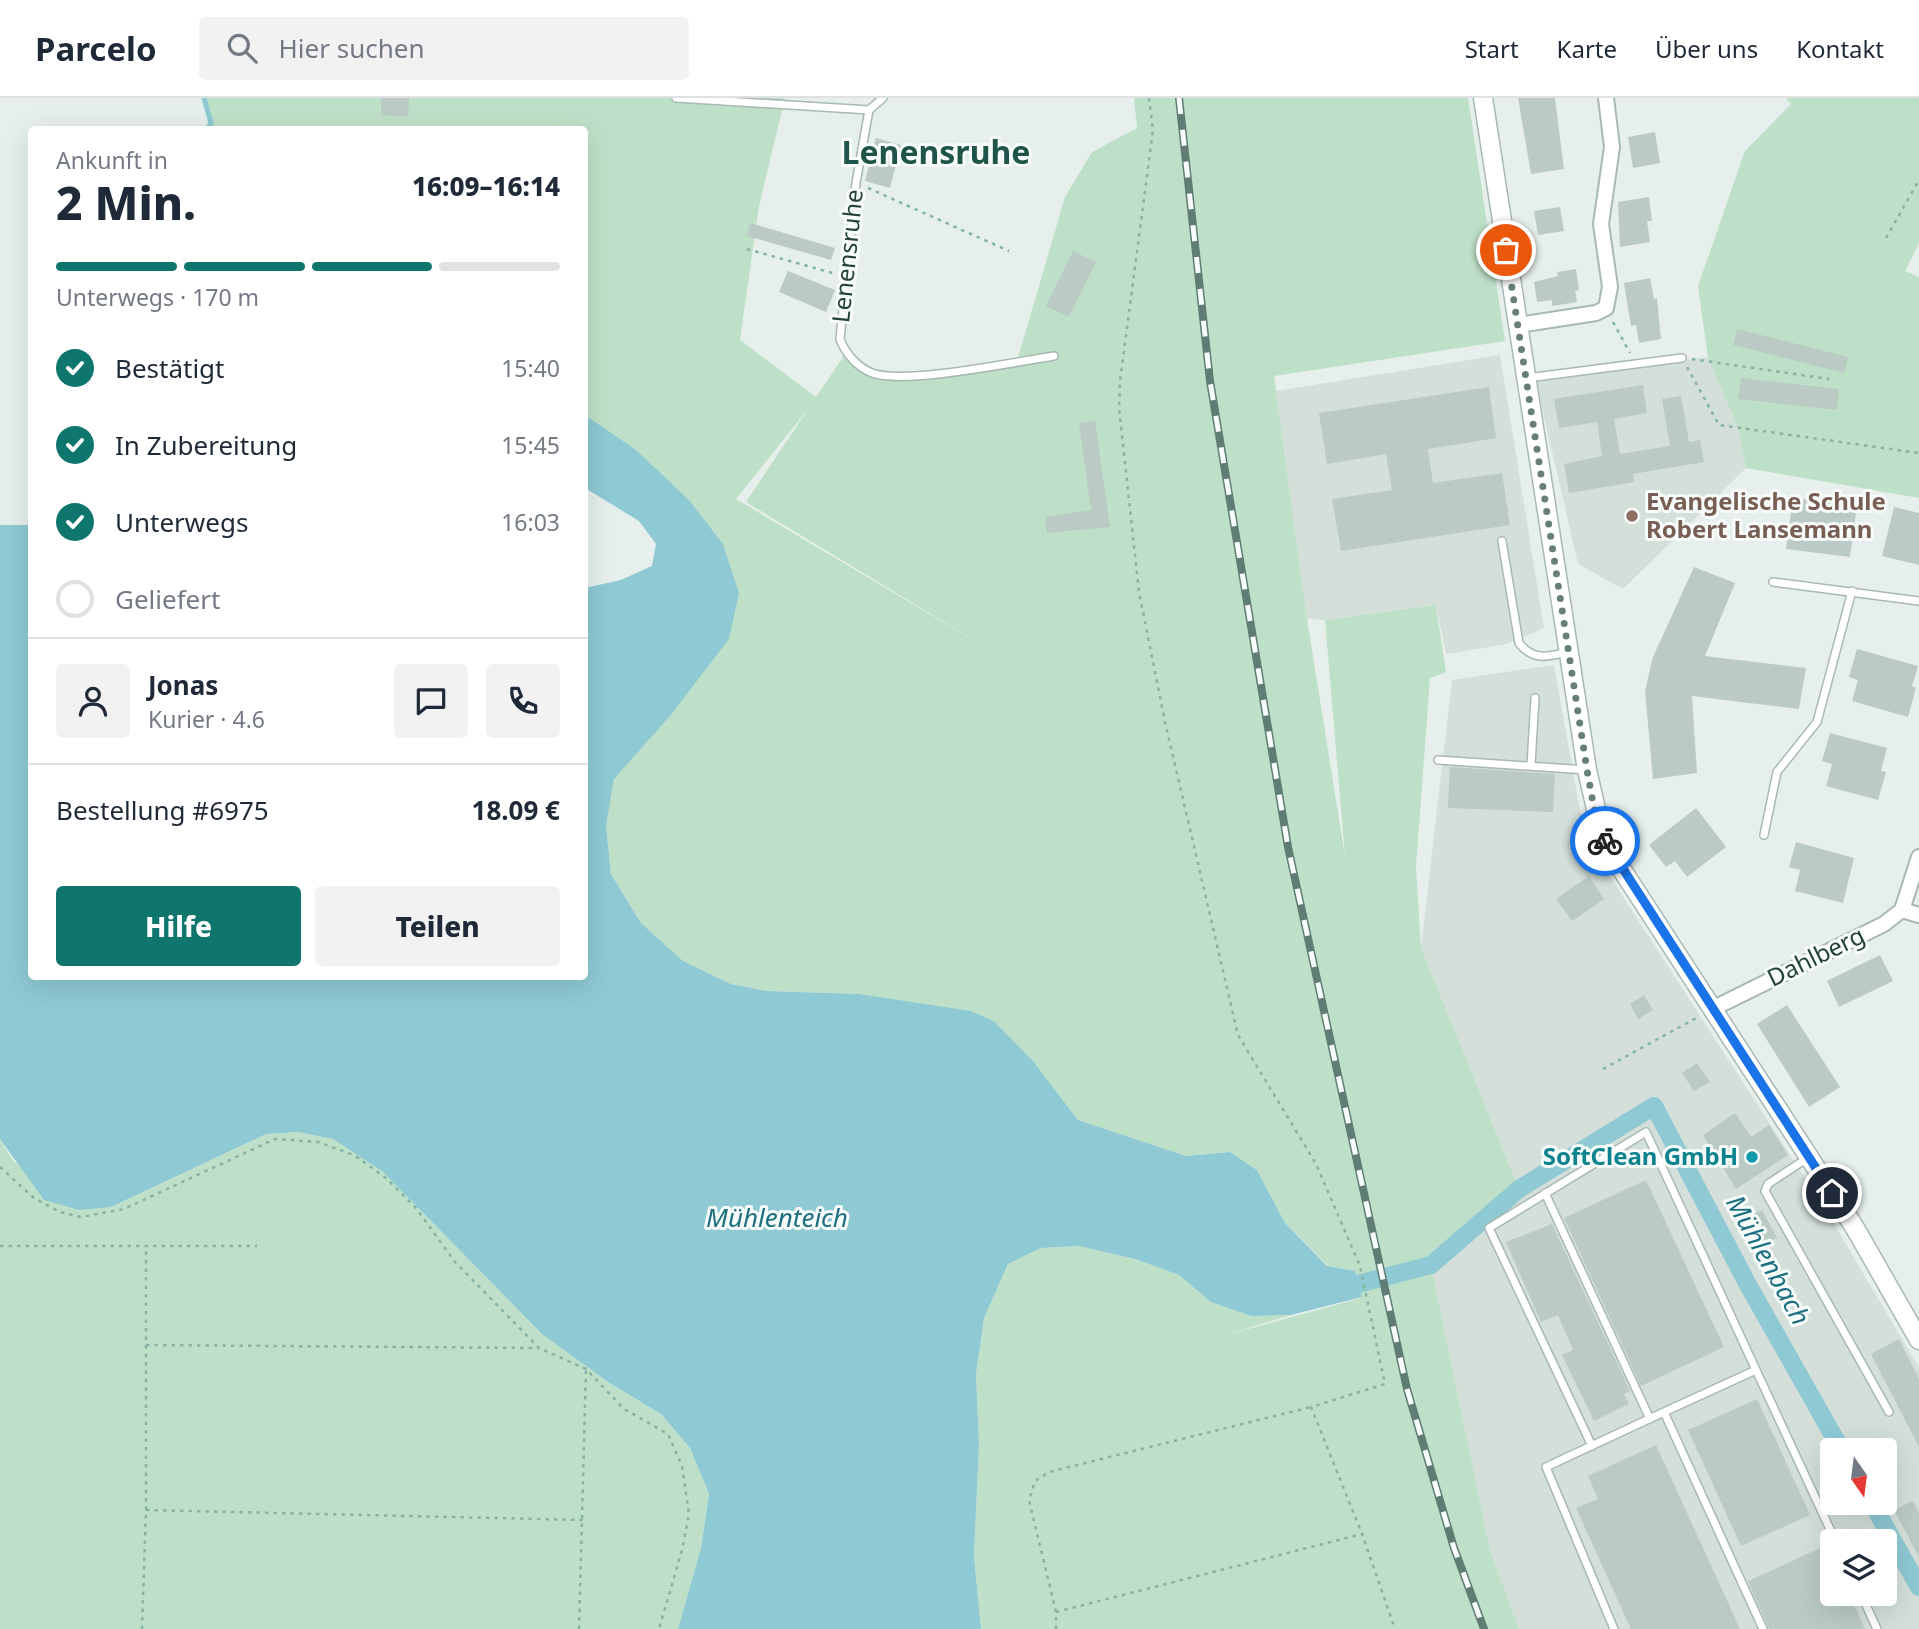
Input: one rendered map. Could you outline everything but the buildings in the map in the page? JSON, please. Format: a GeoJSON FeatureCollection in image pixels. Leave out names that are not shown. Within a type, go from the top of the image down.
{"type":"FeatureCollection","features":[{"type":"Feature","properties":{"kind":"street"},"geometry":{"type":"LineString","coordinates":[[1483,98],[1594,808],[1608,847],[1809,1157],[1919,1340]]}},
{"type":"Feature","properties":{"kind":"street"},"geometry":{"type":"LineString","coordinates":[[1518,326],[1606,308],[1610,287],[1601,224],[1612,147],[1606,98]]}},
{"type":"Feature","properties":{"kind":"street"},"geometry":{"type":"LineString","coordinates":[[1919,857],[1902,910],[1919,915]]}},
{"type":"Feature","properties":{"kind":"street","name":"Dahlberg"},"geometry":{"type":"LineString","coordinates":[[1712,1009],[1884,924],[1902,910]]}},
{"type":"Feature","properties":{"kind":"lane"},"geometry":{"type":"LineString","coordinates":[[676,98],[869,110],[883,98]]}},
{"type":"Feature","properties":{"kind":"lane","name":"Lenensruhe"},"geometry":{"type":"LineString","coordinates":[[869,110],[856,183],[846,276],[840,339],[845,354],[872,373],[907,377],[1054,356]]}},
{"type":"Feature","properties":{"kind":"lane"},"geometry":{"type":"LineString","coordinates":[[1526,378],[1682,358]]}},
{"type":"Feature","properties":{"kind":"lane"},"geometry":{"type":"LineString","coordinates":[[1502,541],[1519,643],[1527,654],[1544,658],[1569,652]]}},
{"type":"Feature","properties":{"kind":"lane"},"geometry":{"type":"LineString","coordinates":[[1773,582],[1919,601]]}},
{"type":"Feature","properties":{"kind":"lane"},"geometry":{"type":"LineString","coordinates":[[1764,835],[1777,772],[1817,722],[1852,591]]}},
{"type":"Feature","properties":{"kind":"lane"},"geometry":{"type":"LineString","coordinates":[[1531,765],[1535,698]]}},
{"type":"Feature","properties":{"kind":"lane"},"geometry":{"type":"LineString","coordinates":[[1438,760],[1587,770]]}},
{"type":"Feature","properties":{"kind":"lane"},"geometry":{"type":"LineString","coordinates":[[1592,1446],[1489,1228],[1646,1132],[1830,1529]]}},
{"type":"Feature","properties":{"kind":"lane"},"geometry":{"type":"LineString","coordinates":[[1809,1157],[1768,1184],[1765,1191],[1889,1412]]}},
{"type":"Feature","properties":{"kind":"lane"},"geometry":{"type":"LineString","coordinates":[[1545,1193],[1650,1419]]}},
{"type":"Feature","properties":{"kind":"lane"},"geometry":{"type":"LineString","coordinates":[[1614,1629],[1546,1467],[1756,1370]]}},
{"type":"Feature","properties":{"kind":"lane"},"geometry":{"type":"LineString","coordinates":[[1664,1412],[1763,1629]]}},
{"type":"Feature","properties":{"kind":"lane"},"geometry":{"type":"LineString","coordinates":[[1866,1606],[1877,1629]]}},
{"type":"Feature","properties":{"kind":"path"},"geometry":{"type":"LineString","coordinates":[[1056,1629],[1056,1612],[1029,1500],[1035,1481],[1049,1472],[1311,1407],[1385,1384],[1360,1266],[1316,1164],[1238,1035],[1165,722],[1139,592],[1119,408],[1153,130],[1149,98]]}},
{"type":"Feature","properties":{"kind":"path"},"geometry":{"type":"LineString","coordinates":[[1886,238],[1919,180]]}},
{"type":"Feature","properties":{"kind":"path"},"geometry":{"type":"LineString","coordinates":[[856,183],[1009,251]]}},
{"type":"Feature","properties":{"kind":"path"},"geometry":{"type":"LineString","coordinates":[[747,249],[846,276]]}},
{"type":"Feature","properties":{"kind":"path"},"geometry":{"type":"LineString","coordinates":[[1606,308],[1635,362]]}},
{"type":"Feature","properties":{"kind":"path"},"geometry":{"type":"LineString","coordinates":[[1682,358],[1829,379]]}},
{"type":"Feature","properties":{"kind":"path"},"geometry":{"type":"LineString","coordinates":[[1682,358],[1719,425],[1919,453]]}},
{"type":"Feature","properties":{"kind":"path"},"geometry":{"type":"LineString","coordinates":[[1603,1069],[1712,1009]]}},
{"type":"Feature","properties":{"kind":"path"},"geometry":{"type":"LineString","coordinates":[[0,1167],[34,1198],[60,1212],[81,1217],[124,1209],[275,1139],[318,1142],[354,1155],[386,1178],[415,1208],[455,1262],[539,1348],[586,1369],[624,1409],[668,1434],[682,1466],[689,1514],[682,1550],[659,1629]]}},
{"type":"Feature","properties":{"kind":"path"},"geometry":{"type":"LineString","coordinates":[[0,1246],[257,1245]]}},
{"type":"Feature","properties":{"kind":"path"},"geometry":{"type":"LineString","coordinates":[[142,1629],[146,1510],[146,1247]]}},
{"type":"Feature","properties":{"kind":"path"},"geometry":{"type":"LineString","coordinates":[[146,1345],[539,1348]]}},
{"type":"Feature","properties":{"kind":"path"},"geometry":{"type":"LineString","coordinates":[[579,1629],[586,1369]]}},
{"type":"Feature","properties":{"kind":"path"},"geometry":{"type":"LineString","coordinates":[[1311,1407],[1362,1534],[1395,1629]]}},
{"type":"Feature","properties":{"kind":"path"},"geometry":{"type":"LineString","coordinates":[[146,1510],[583,1520]]}},
{"type":"Feature","properties":{"kind":"path"},"geometry":{"type":"LineString","coordinates":[[1056,1612],[1362,1534]]}},
{"type":"Feature","properties":{"kind":"shaded area","name":"Evangelische Schule Robert Lansemann"},"geometry":{"type":"Polygon","coordinates":[[[1698,286],[1739,428],[1746,468],[1623,589],[1578,564],[1534,373],[1541,376],[1708,357],[1698,286]]]}},
{"type":"Feature","properties":{"kind":"shaded area"},"geometry":{"type":"Polygon","coordinates":[[[1500,355],[1544,628],[1507,644],[1446,654],[1436,605],[1325,620],[1307,619],[1276,391],[1500,355]]]}},
{"type":"Feature","properties":{"kind":"shaded area"},"geometry":{"type":"Polygon","coordinates":[[[1554,665],[1580,811],[1598,858],[1830,1217],[1919,1368],[1919,1629],[1519,1629],[1490,1550],[1431,1265],[1519,1189],[1421,948],[1452,680],[1554,665]]]}},
{"type":"Feature","properties":{"kind":"green space"},"geometry":{"type":"Polygon","coordinates":[[[204,98],[785,98],[759,206],[740,340],[816,397],[845,354],[872,372],[907,377],[1017,361],[1065,197],[1092,152],[1137,128],[1134,98],[1468,98],[1505,341],[1274,376],[1307,619],[1345,856],[1325,620],[1436,605],[1446,672],[1430,678],[1416,867],[1421,948],[1519,1189],[1431,1265],[1490,1550],[1519,1629],[981,1629],[974,1556],[979,1444],[976,1374],[984,1318],[1008,1264],[1041,1248],[1079,1246],[1135,1259],[1179,1275],[1211,1302],[1251,1316],[1291,1315],[1226,1335],[1361,1298],[1355,1271],[1328,1266],[1285,1223],[1257,1170],[1230,1152],[1186,1156],[1078,1120],[1033,1061],[995,1022],[859,994],[767,991],[731,984],[683,961],[641,923],[611,874],[606,826],[614,778],[670,716],[723,544],[660,474],[588,417],[588,126],[208,126],[204,98]],[[808,409],[736,499],[992,651],[746,502],[808,409]]]}},
{"type":"Feature","properties":{"kind":"green space"},"geometry":{"type":"Polygon","coordinates":[[[1786,98],[1919,98],[1919,243],[1905,271],[1919,277],[1919,498],[1746,468],[1738,427],[1708,357],[1698,286],[1745,151],[1791,104],[1786,98]]]}},
{"type":"Feature","properties":{"kind":"green space"},"geometry":{"type":"Polygon","coordinates":[[[298,1132],[333,1139],[383,1172],[542,1334],[608,1382],[661,1414],[690,1448],[709,1494],[701,1548],[678,1629],[0,1629],[0,1139],[14,1162],[111,1207],[266,1134],[298,1132]]]}},
{"type":"Feature","properties":{"kind":"water","name":"Mühlenteich"},"geometry":{"type":"Polygon","coordinates":[[[588,417],[636,450],[689,500],[723,544],[739,593],[729,639],[670,716],[614,779],[606,826],[611,874],[641,923],[683,961],[731,984],[767,991],[859,994],[971,1011],[995,1022],[1033,1061],[1078,1120],[1186,1156],[1230,1152],[1257,1170],[1285,1223],[1327,1266],[1355,1271],[1362,1297],[1291,1315],[1251,1316],[1211,1302],[1179,1275],[1135,1259],[1079,1246],[1041,1248],[1008,1264],[984,1318],[976,1374],[979,1444],[974,1556],[981,1629],[678,1629],[701,1548],[709,1494],[690,1448],[661,1414],[608,1382],[542,1334],[383,1172],[333,1139],[298,1132],[266,1134],[111,1207],[79,1210],[44,1200],[0,1139],[0,525],[28,525],[28,980],[588,980],[588,587],[621,580],[652,566],[656,544],[639,521],[588,490],[588,417]]]}},
{"type":"Feature","properties":{"kind":"waterway"},"geometry":{"type":"LineString","coordinates":[[204,98],[211,123],[209,126]]}},
{"type":"Feature","properties":{"kind":"waterway","name":"Mühlenbach"},"geometry":{"type":"LineString","coordinates":[[1358,1284],[1431,1265],[1519,1189],[1654,1106],[1747,1283],[1835,1438]]}},
{"type":"Feature","properties":{"kind":"waterway","name":"Mühlenbach"},"geometry":{"type":"LineString","coordinates":[[1879,1516],[1919,1587]]}},
{"type":"Feature","properties":{"kind":"railway"},"geometry":{"type":"LineString","coordinates":[[1179,98],[1210,381],[1288,847],[1407,1389],[1454,1548],[1484,1629]]}},
{"type":"Feature","properties":{"kind":"way so far"},"geometry":{"type":"LineString","coordinates":[[1506,250],[1587,770],[1594,808],[1605,841]]}},
{"type":"Feature","properties":{"kind":"place","name":"Evangelische Schule Robert Lansemann"},"geometry":{"type":"Point","coordinates":[1632,516]}},
{"type":"Feature","properties":{"kind":"place","name":"SoftClean GmbH"},"geometry":{"type":"Point","coordinates":[1752,1157]}},
{"type":"Feature","properties":{"kind":"district","name":"Lenensruhe"},"geometry":{"type":"Point","coordinates":[936,153]}},
{"type":"Feature","properties":{"kind":"route"},"geometry":{"type":"LineString","coordinates":[[1605,841],[1832,1193]]}}]}
